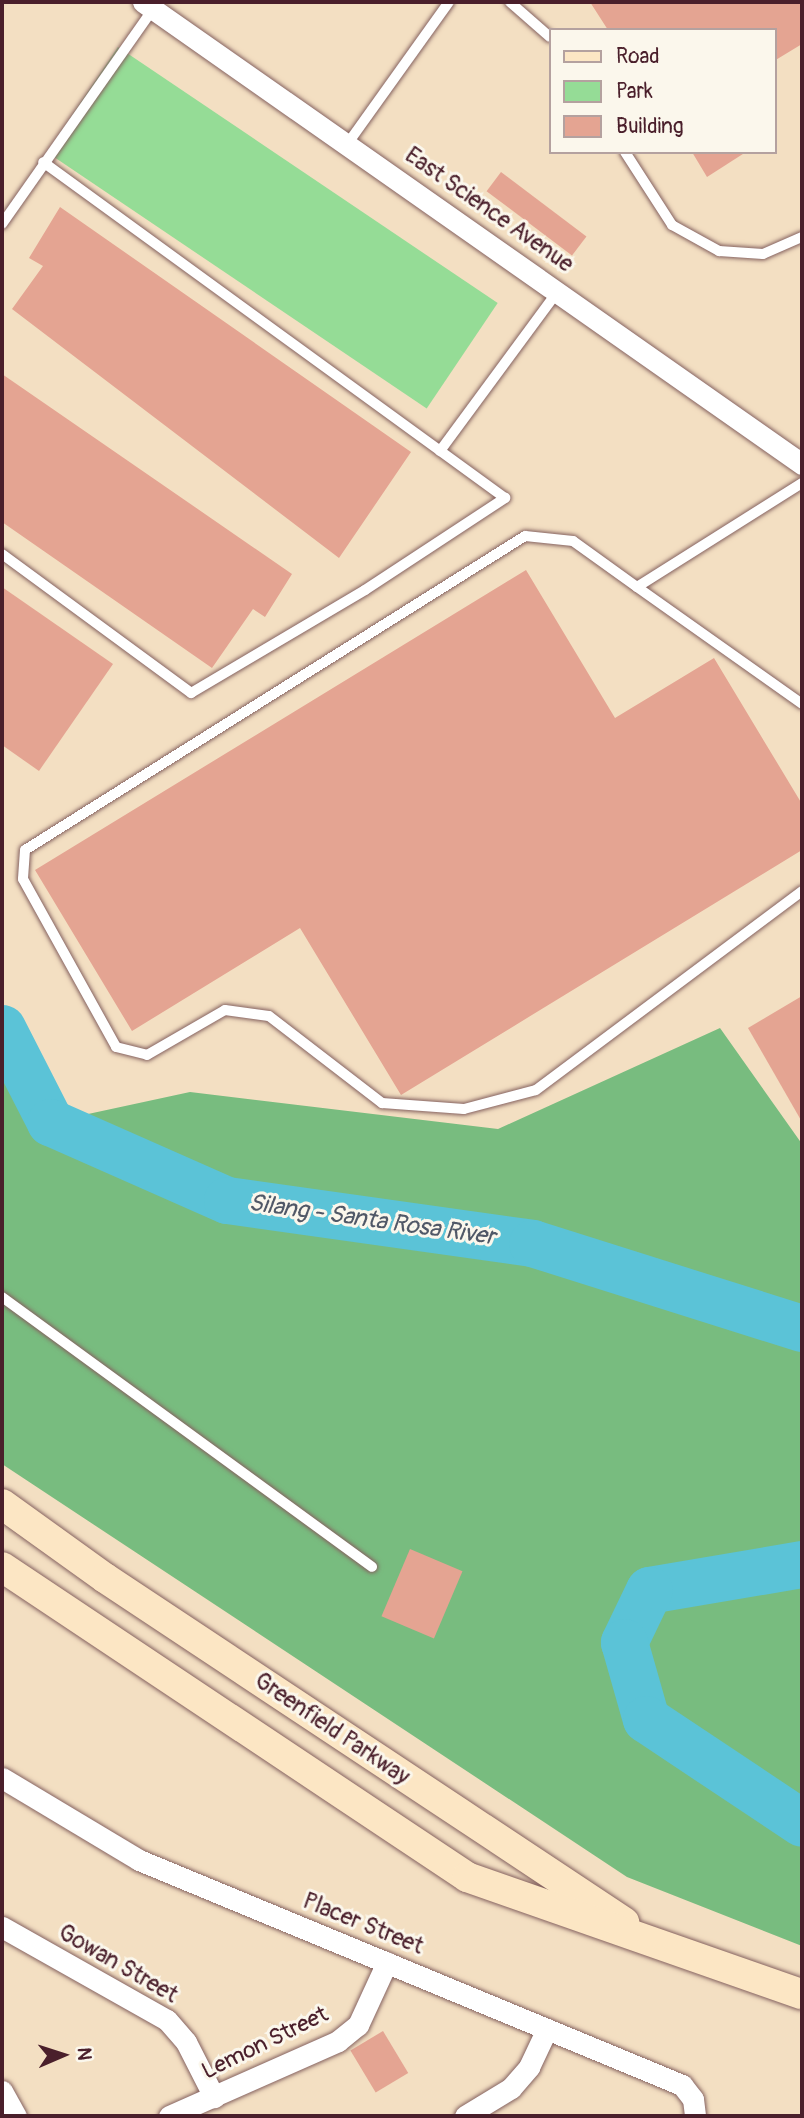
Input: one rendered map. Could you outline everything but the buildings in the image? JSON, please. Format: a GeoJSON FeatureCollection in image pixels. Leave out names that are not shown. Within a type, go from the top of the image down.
{"type":"FeatureCollection","features":[{"type":"Feature","properties":{"kind":"main road","name":"Greenfield Parkway"},"geometry":{"type":"LineString","coordinates":[[2,1504],[116,1585],[665,1949]]}},
{"type":"Feature","properties":{"kind":"main road","name":"Greenfield Parkway"},"geometry":{"type":"LineString","coordinates":[[2,1567],[467,1877],[665,1949],[802,1994]]}},
{"type":"Feature","properties":{"kind":"street","name":"East Science Avenue"},"geometry":{"type":"LineString","coordinates":[[148,5],[802,464]]}},
{"type":"Feature","properties":{"kind":"street","name":"Placer Street"},"geometry":{"type":"LineString","coordinates":[[2,1778],[139,1860],[682,2085],[693,2099],[695,2116]]}},
{"type":"Feature","properties":{"kind":"street","name":"Gowan Street"},"geometry":{"type":"LineString","coordinates":[[3,1931],[167,2020],[187,2042],[214,2097]]}},
{"type":"Feature","properties":{"kind":"street","name":"Lemon Street"},"geometry":{"type":"LineString","coordinates":[[169,2116],[338,2041],[363,2016],[387,1962]]}},
{"type":"Feature","properties":{"kind":"street"},"geometry":{"type":"LineString","coordinates":[[464,2116],[511,2088],[529,2067],[547,2029]]}},
{"type":"Feature","properties":{"kind":"street"},"geometry":{"type":"LineString","coordinates":[[2,2091],[16,2116]]}},
{"type":"Feature","properties":{"kind":"lane"},"geometry":{"type":"LineString","coordinates":[[348,143],[449,2]]}},
{"type":"Feature","properties":{"kind":"lane"},"geometry":{"type":"LineString","coordinates":[[510,2],[548,35]]}},
{"type":"Feature","properties":{"kind":"lane"},"geometry":{"type":"LineString","coordinates":[[2,224],[148,5]]}},
{"type":"Feature","properties":{"kind":"lane"},"geometry":{"type":"LineString","coordinates":[[626,154],[672,225],[719,251],[763,254],[802,237]]}},
{"type":"Feature","properties":{"kind":"lane"},"geometry":{"type":"LineString","coordinates":[[2,554],[191,693],[365,590],[505,498],[43,162]]}},
{"type":"Feature","properties":{"kind":"lane"},"geometry":{"type":"LineString","coordinates":[[440,451],[558,291]]}},
{"type":"Feature","properties":{"kind":"lane"},"geometry":{"type":"LineString","coordinates":[[638,587],[802,482]]}},
{"type":"Feature","properties":{"kind":"lane"},"geometry":{"type":"LineString","coordinates":[[802,704],[573,541],[525,536],[25,850],[23,879],[116,1047],[147,1055],[226,1010],[269,1016],[382,1103],[464,1109],[536,1090],[802,891]]}},
{"type":"Feature","properties":{"kind":"lane"},"geometry":{"type":"LineString","coordinates":[[2,1297],[372,1567]]}},
{"type":"Feature","properties":{"kind":"green space"},"geometry":{"type":"Polygon","coordinates":[[[118,47],[498,303],[427,408],[47,152],[118,47]]]}},
{"type":"Feature","properties":{"kind":"green space"},"geometry":{"type":"Polygon","coordinates":[[[2,1028],[51,1122],[190,1092],[498,1129],[720,1028],[802,1144],[802,1946],[627,1877],[2,1464],[2,1028]]]}},
{"type":"Feature","properties":{"kind":"waterway","name":"Silang - Santa Rosa River"},"geometry":{"type":"LineString","coordinates":[[2,1028],[50,1122],[227,1200],[532,1243],[802,1328]]}},
{"type":"Feature","properties":{"kind":"waterway","name":"Silang - Santa Rosa River"},"geometry":{"type":"LineString","coordinates":[[802,1564],[649,1590],[624,1642],[646,1719],[802,1823]]}}]}
